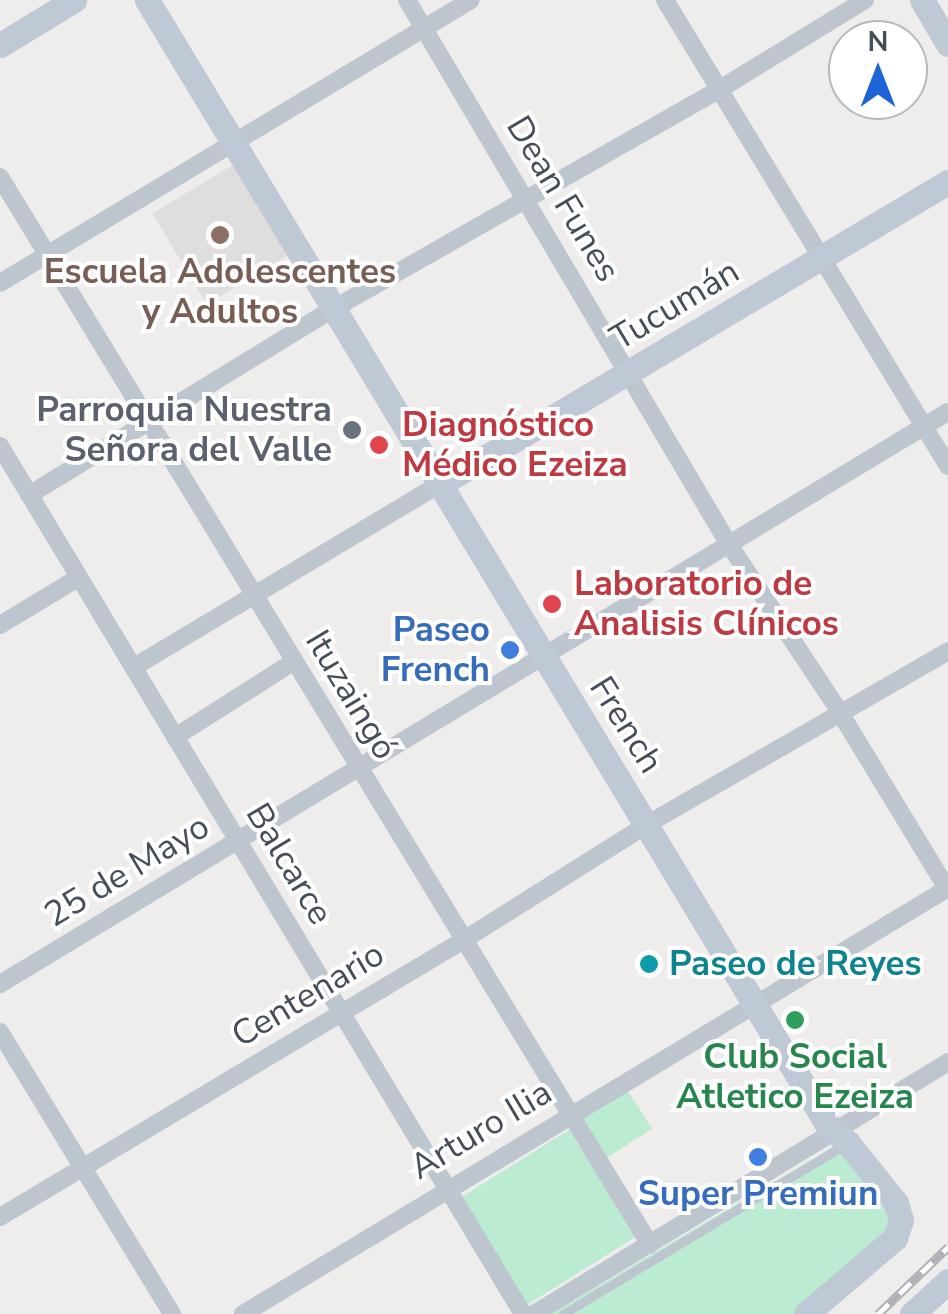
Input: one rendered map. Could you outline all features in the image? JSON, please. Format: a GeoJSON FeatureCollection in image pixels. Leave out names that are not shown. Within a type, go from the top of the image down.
{"type":"FeatureCollection","features":[{"type":"Feature","properties":{"kind":"street"},"geometry":{"type":"LineString","coordinates":[[0,45],[74,0]]}},
{"type":"Feature","properties":{"kind":"street","name":"French"},"geometry":{"type":"LineString","coordinates":[[146,0],[754,1003],[841,1137],[896,1203],[901,1220],[895,1238],[806,1314]]}},
{"type":"Feature","properties":{"kind":"street","name":"Dean Funes"},"geometry":{"type":"LineString","coordinates":[[407,0],[728,543],[839,711],[948,889]]}},
{"type":"Feature","properties":{"kind":"street"},"geometry":{"type":"LineString","coordinates":[[0,283],[471,0]]}},
{"type":"Feature","properties":{"kind":"street"},"geometry":{"type":"LineString","coordinates":[[665,0],[948,466]]}},
{"type":"Feature","properties":{"kind":"street"},"geometry":{"type":"LineString","coordinates":[[29,495],[333,309],[720,89],[865,0]]}},
{"type":"Feature","properties":{"kind":"street"},"geometry":{"type":"LineString","coordinates":[[922,0],[948,44]]}},
{"type":"Feature","properties":{"kind":"street","name":"Ituzaingó"},"geometry":{"type":"LineString","coordinates":[[0,177],[654,1252]]}},
{"type":"Feature","properties":{"kind":"street","name":"Tucumán"},"geometry":{"type":"LineString","coordinates":[[438,486],[948,182]]}},
{"type":"Feature","properties":{"kind":"street","name":"25 de Mayo"},"geometry":{"type":"LineString","coordinates":[[0,984],[948,412]]}},
{"type":"Feature","properties":{"kind":"street","name":"Balcarce"},"geometry":{"type":"LineString","coordinates":[[0,446],[523,1314]]}},
{"type":"Feature","properties":{"kind":"street"},"geometry":{"type":"LineString","coordinates":[[134,667],[438,486]]}},
{"type":"Feature","properties":{"kind":"street"},"geometry":{"type":"LineString","coordinates":[[0,625],[78,578]]}},
{"type":"Feature","properties":{"kind":"street","name":"Centenario"},"geometry":{"type":"LineString","coordinates":[[0,1217],[462,941],[646,825],[948,651]]}},
{"type":"Feature","properties":{"kind":"street"},"geometry":{"type":"LineString","coordinates":[[175,737],[293,662]]}},
{"type":"Feature","properties":{"kind":"street","name":"Arturo Ilia"},"geometry":{"type":"LineString","coordinates":[[243,1314],[948,889]]}},
{"type":"Feature","properties":{"kind":"street"},"geometry":{"type":"LineString","coordinates":[[0,1032],[172,1314]]}},
{"type":"Feature","properties":{"kind":"street"},"geometry":{"type":"LineString","coordinates":[[534,1314],[654,1252],[841,1137],[948,1062]]}},
{"type":"Feature","properties":{"kind":"street"},"geometry":{"type":"LineString","coordinates":[[912,1314],[948,1281]]}},
{"type":"Feature","properties":{"kind":"lane"},"geometry":{"type":"LineString","coordinates":[[563,1314],[654,1252]]}},
{"type":"Feature","properties":{"kind":"shaded area","name":"Escuela Adolescentes y Adultos"},"geometry":{"type":"Polygon","coordinates":[[[233,165],[288,256],[207,304],[152,213],[233,165]]]}},
{"type":"Feature","properties":{"kind":"green space"},"geometry":{"type":"Polygon","coordinates":[[[627,1090],[652,1129],[608,1157],[583,1119],[627,1090]]]}},
{"type":"Feature","properties":{"kind":"green space"},"geometry":{"type":"Polygon","coordinates":[[[569,1130],[636,1237],[527,1305],[460,1198],[569,1130]]]}},
{"type":"Feature","properties":{"kind":"green space"},"geometry":{"type":"Polygon","coordinates":[[[836,1145],[892,1210],[889,1228],[795,1314],[551,1314],[836,1145]]]}},
{"type":"Feature","properties":{"kind":"railway"},"geometry":{"type":"LineString","coordinates":[[878,1314],[948,1247]]}},
{"type":"Feature","properties":{"kind":"place","name":"Escuela Adolescentes y Adultos"},"geometry":{"type":"Point","coordinates":[220,235]}},
{"type":"Feature","properties":{"kind":"place","name":"Parroquia Nuestra Señora del Valle"},"geometry":{"type":"Point","coordinates":[352,430]}},
{"type":"Feature","properties":{"kind":"place","name":"Diagnóstico Médico Ezeiza"},"geometry":{"type":"Point","coordinates":[379,445]}},
{"type":"Feature","properties":{"kind":"place","name":"Laboratorio de Analisis Clínicos"},"geometry":{"type":"Point","coordinates":[552,604]}},
{"type":"Feature","properties":{"kind":"place","name":"Paseo French"},"geometry":{"type":"Point","coordinates":[510,650]}},
{"type":"Feature","properties":{"kind":"place","name":"Paseo de Reyes"},"geometry":{"type":"Point","coordinates":[649,964]}},
{"type":"Feature","properties":{"kind":"place","name":"Club Social Atletico Ezeiza"},"geometry":{"type":"Point","coordinates":[795,1020]}},
{"type":"Feature","properties":{"kind":"place","name":"Super Premiun"},"geometry":{"type":"Point","coordinates":[758,1157]}}]}
